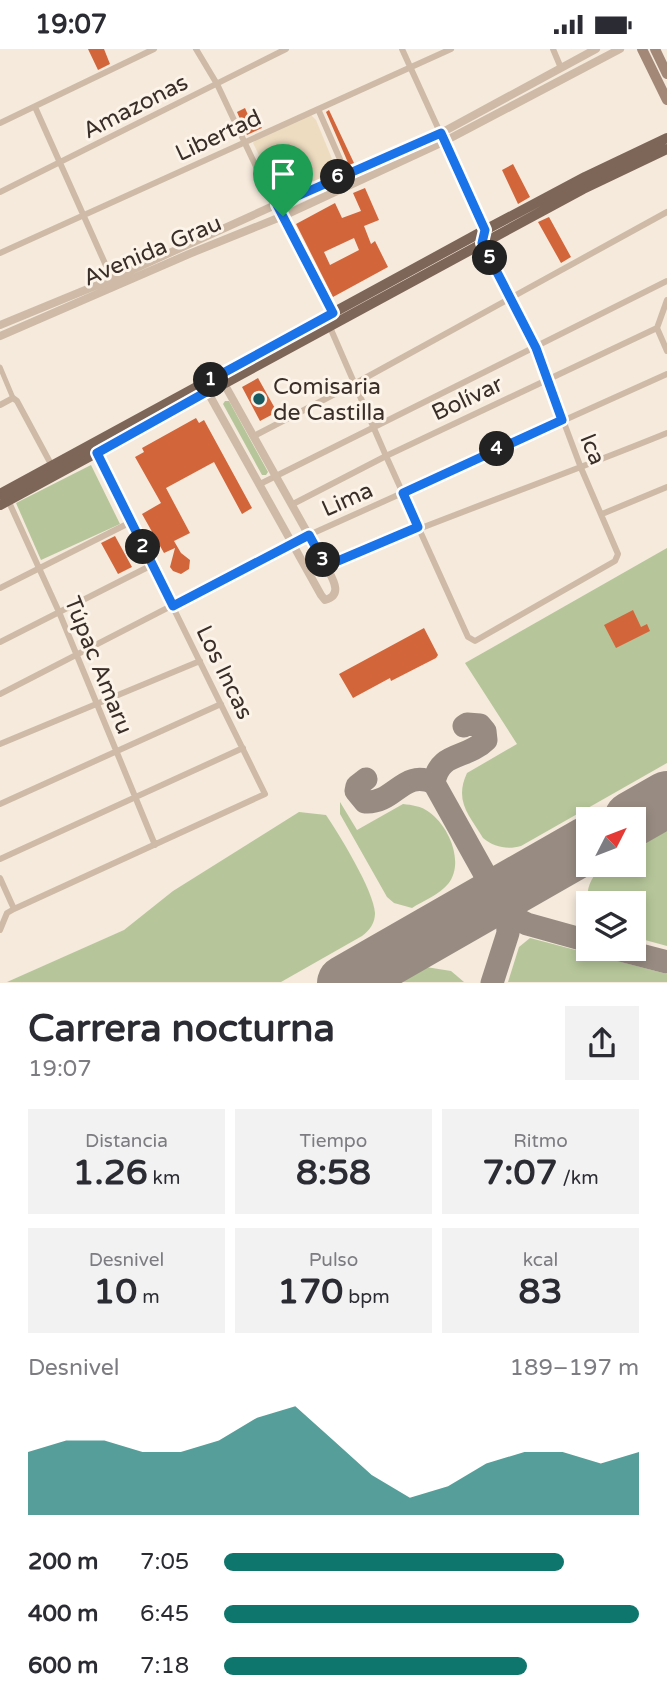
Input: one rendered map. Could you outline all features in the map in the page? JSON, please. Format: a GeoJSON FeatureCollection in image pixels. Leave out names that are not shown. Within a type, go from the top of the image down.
{"type":"FeatureCollection","features":[{"type":"Feature","properties":{"kind":"main road"},"geometry":{"type":"LineString","coordinates":[[642,49],[666,94]]}},
{"type":"Feature","properties":{"kind":"main road"},"geometry":{"type":"LineString","coordinates":[[655,49],[667,74]]}},
{"type":"Feature","properties":{"kind":"main road"},"geometry":{"type":"LineString","coordinates":[[3,500],[52,466],[221,379],[485,230],[585,177],[667,138]]}},
{"type":"Feature","properties":{"kind":"main road"},"geometry":{"type":"LineString","coordinates":[[331,319],[583,189],[667,149]]}},
{"type":"Feature","properties":{"kind":"main road"},"geometry":{"type":"LineString","coordinates":[[3,500],[97,453],[205,387]]}},
{"type":"Feature","properties":{"kind":"street"},"geometry":{"type":"LineString","coordinates":[[0,123],[154,49]]}},
{"type":"Feature","properties":{"kind":"street"},"geometry":{"type":"LineString","coordinates":[[196,49],[283,216],[331,319],[386,456],[418,527]]}},
{"type":"Feature","properties":{"kind":"street","name":"Amazonas"},"geometry":{"type":"LineString","coordinates":[[0,192],[286,49]]}},
{"type":"Feature","properties":{"kind":"street"},"geometry":{"type":"LineString","coordinates":[[402,49],[485,230],[482,243]]}},
{"type":"Feature","properties":{"kind":"street","name":"Libertad"},"geometry":{"type":"LineString","coordinates":[[0,253],[451,49]]}},
{"type":"Feature","properties":{"kind":"street"},"geometry":{"type":"LineString","coordinates":[[553,49],[561,68]]}},
{"type":"Feature","properties":{"kind":"street","name":"Avenida Grau"},"geometry":{"type":"LineString","coordinates":[[0,325],[112,279],[346,173],[443,137],[596,49]]}},
{"type":"Feature","properties":{"kind":"street","name":"Avenida Grau"},"geometry":{"type":"LineString","coordinates":[[0,336],[283,216],[620,49]]}},
{"type":"Feature","properties":{"kind":"street"},"geometry":{"type":"LineString","coordinates":[[35,107],[112,279]]}},
{"type":"Feature","properties":{"kind":"street"},"geometry":{"type":"LineString","coordinates":[[318,109],[346,173]]}},
{"type":"Feature","properties":{"kind":"street"},"geometry":{"type":"LineString","coordinates":[[254,436],[667,212]]}},
{"type":"Feature","properties":{"kind":"street","name":"Ica"},"geometry":{"type":"LineString","coordinates":[[418,527],[471,640],[475,641],[618,558],[536,348],[482,243]]}},
{"type":"Feature","properties":{"kind":"street"},"geometry":{"type":"LineString","coordinates":[[260,484],[667,281]]}},
{"type":"Feature","properties":{"kind":"street"},"geometry":{"type":"LineString","coordinates":[[667,300],[657,328],[667,351]]}},
{"type":"Feature","properties":{"kind":"street","name":"Bolívar"},"geometry":{"type":"LineString","coordinates":[[293,504],[386,456],[657,328]]}},
{"type":"Feature","properties":{"kind":"street"},"geometry":{"type":"LineString","coordinates":[[0,367],[13,398],[18,401],[52,466]]}},
{"type":"Feature","properties":{"kind":"street","name":"Lima"},"geometry":{"type":"LineString","coordinates":[[0,695],[309,535],[667,374]]}},
{"type":"Feature","properties":{"kind":"street"},"geometry":{"type":"LineString","coordinates":[[205,387],[325,600],[332,598],[337,590],[326,566],[221,379]]}},
{"type":"Feature","properties":{"kind":"street"},"geometry":{"type":"LineString","coordinates":[[0,405],[13,398]]}},
{"type":"Feature","properties":{"kind":"street"},"geometry":{"type":"LineString","coordinates":[[326,566],[418,527],[581,468],[667,433]]}},
{"type":"Feature","properties":{"kind":"street","name":"Los Incas"},"geometry":{"type":"LineString","coordinates":[[97,453],[265,794],[155,845]]}},
{"type":"Feature","properties":{"kind":"street"},"geometry":{"type":"LineString","coordinates":[[602,514],[667,487]]}},
{"type":"Feature","properties":{"kind":"street","name":"Túpac Amaru"},"geometry":{"type":"LineString","coordinates":[[3,500],[39,566],[155,845]]}},
{"type":"Feature","properties":{"kind":"street"},"geometry":{"type":"LineString","coordinates":[[0,588],[131,522]]}},
{"type":"Feature","properties":{"kind":"street"},"geometry":{"type":"LineString","coordinates":[[0,642],[152,565]]}},
{"type":"Feature","properties":{"kind":"street"},"geometry":{"type":"LineString","coordinates":[[0,744],[200,661]]}},
{"type":"Feature","properties":{"kind":"street"},"geometry":{"type":"LineString","coordinates":[[0,804],[221,703]]}},
{"type":"Feature","properties":{"kind":"street"},"geometry":{"type":"LineString","coordinates":[[0,859],[243,748]]}},
{"type":"Feature","properties":{"kind":"street"},"geometry":{"type":"LineString","coordinates":[[0,930],[6,913],[155,845]]}},
{"type":"Feature","properties":{"kind":"street"},"geometry":{"type":"LineString","coordinates":[[0,878],[14,909]]}},
{"type":"Feature","properties":{"kind":"green space"},"geometry":{"type":"Polygon","coordinates":[[[229,401],[268,472],[266,475],[262,475],[223,404],[229,401]]]}},
{"type":"Feature","properties":{"kind":"green space"},"geometry":{"type":"Polygon","coordinates":[[[91,465],[120,524],[41,560],[16,503],[91,465]]]}},
{"type":"Feature","properties":{"kind":"green space"},"geometry":{"type":"Polygon","coordinates":[[[667,548],[667,763],[590,807],[576,807],[576,815],[521,846],[506,848],[487,841],[465,807],[462,792],[467,773],[517,744],[465,663],[667,548]]]}},
{"type":"Feature","properties":{"kind":"green space"},"geometry":{"type":"Polygon","coordinates":[[[340,802],[357,830],[403,804],[420,807],[429,812],[443,826],[455,856],[453,875],[445,888],[412,908],[394,903],[387,897],[340,814],[340,802]]]}},
{"type":"Feature","properties":{"kind":"green space"},"geometry":{"type":"Polygon","coordinates":[[[299,812],[326,815],[362,877],[375,913],[372,926],[362,936],[281,982],[7,982],[124,930],[173,891],[299,812]]]}},
{"type":"Feature","properties":{"kind":"green space"},"geometry":{"type":"Polygon","coordinates":[[[667,829],[667,946],[646,940],[646,891],[588,891],[593,877],[646,877],[646,841],[667,829]]]}},
{"type":"Feature","properties":{"kind":"green space"},"geometry":{"type":"Polygon","coordinates":[[[530,938],[576,950],[576,961],[618,961],[667,974],[667,982],[508,982],[519,947],[530,938]]]}},
{"type":"Feature","properties":{"kind":"green space"},"geometry":{"type":"Polygon","coordinates":[[[426,967],[451,971],[464,982],[398,982],[426,967]]]}},
{"type":"Feature","properties":{"kind":"shaded area"},"geometry":{"type":"Polygon","coordinates":[[[310,114],[316,120],[337,171],[286,195],[278,194],[253,143],[310,114]]]}},
{"type":"Feature","properties":{"kind":"building"},"geometry":{"type":"Polygon","coordinates":[[[88,49],[104,49],[110,64],[98,70],[88,49]]]}},
{"type":"Feature","properties":{"kind":"building"},"geometry":{"type":"Polygon","coordinates":[[[245,108],[252,124],[258,121],[262,128],[247,135],[237,112],[245,108]]]}},
{"type":"Feature","properties":{"kind":"building"},"geometry":{"type":"Polygon","coordinates":[[[329,110],[354,163],[349,165],[326,112],[329,110]]]}},
{"type":"Feature","properties":{"kind":"building"},"geometry":{"type":"Polygon","coordinates":[[[513,164],[530,197],[518,204],[502,170],[513,164]]]}},
{"type":"Feature","properties":{"kind":"building"},"geometry":{"type":"Polygon","coordinates":[[[365,188],[379,220],[364,226],[371,244],[375,241],[388,267],[333,297],[296,224],[335,203],[342,218],[361,211],[353,193],[365,188]],[[354,238],[324,252],[330,265],[359,250],[354,238]]]}},
{"type":"Feature","properties":{"kind":"building"},"geometry":{"type":"Polygon","coordinates":[[[549,217],[571,257],[561,263],[538,222],[549,217]]]}},
{"type":"Feature","properties":{"kind":"building","name":"Comisaria de Castilla"},"geometry":{"type":"Polygon","coordinates":[[[258,378],[277,412],[260,421],[242,387],[258,378]]]}},
{"type":"Feature","properties":{"kind":"building"},"geometry":{"type":"Polygon","coordinates":[[[196,418],[199,423],[204,420],[252,508],[242,514],[214,462],[166,488],[190,533],[174,541],[181,553],[190,560],[189,569],[181,574],[170,567],[175,548],[164,553],[142,514],[161,503],[135,457],[144,452],[142,448],[196,418]]]}},
{"type":"Feature","properties":{"kind":"building"},"geometry":{"type":"Polygon","coordinates":[[[115,536],[132,567],[118,574],[101,543],[115,536]]]}},
{"type":"Feature","properties":{"kind":"building"},"geometry":{"type":"Polygon","coordinates":[[[633,610],[641,627],[647,624],[650,631],[616,648],[604,625],[633,610]]]}},
{"type":"Feature","properties":{"kind":"building"},"geometry":{"type":"Polygon","coordinates":[[[424,628],[438,655],[436,658],[353,698],[339,674],[424,628]]]}},
{"type":"Feature","properties":{"kind":"taxiway"},"geometry":{"type":"LineString","coordinates":[[434,783],[441,766],[447,761],[486,740],[485,731],[480,725],[464,726]]}},
{"type":"Feature","properties":{"kind":"taxiway"},"geometry":{"type":"LineString","coordinates":[[366,779],[357,786],[356,791],[365,802],[384,798],[414,780],[434,783],[507,914],[508,933],[492,983]]}},
{"type":"Feature","properties":{"kind":"taxiway"},"geometry":{"type":"LineString","coordinates":[[507,914],[527,924],[576,938]]}},
{"type":"Feature","properties":{"kind":"taxiway"},"geometry":{"type":"LineString","coordinates":[[646,957],[667,962]]}},
{"type":"Feature","properties":{"kind":"runway"},"geometry":{"type":"LineString","coordinates":[[646,811],[667,799]]}},
{"type":"Feature","properties":{"kind":"runway"},"geometry":{"type":"LineString","coordinates":[[345,983],[576,851]]}},
{"type":"Feature","properties":{"kind":"place","name":"Comisaria de Castilla"},"geometry":{"type":"Point","coordinates":[259,399]}},
{"type":"Feature","properties":{"kind":"route"},"geometry":{"type":"LineString","coordinates":[[441,133],[485,230],[482,243],[536,348],[562,420],[403,493],[418,527],[326,566],[309,535],[173,606],[97,453],[208,391],[203,384],[333,313],[283,216],[277,205],[441,133]]}}]}
